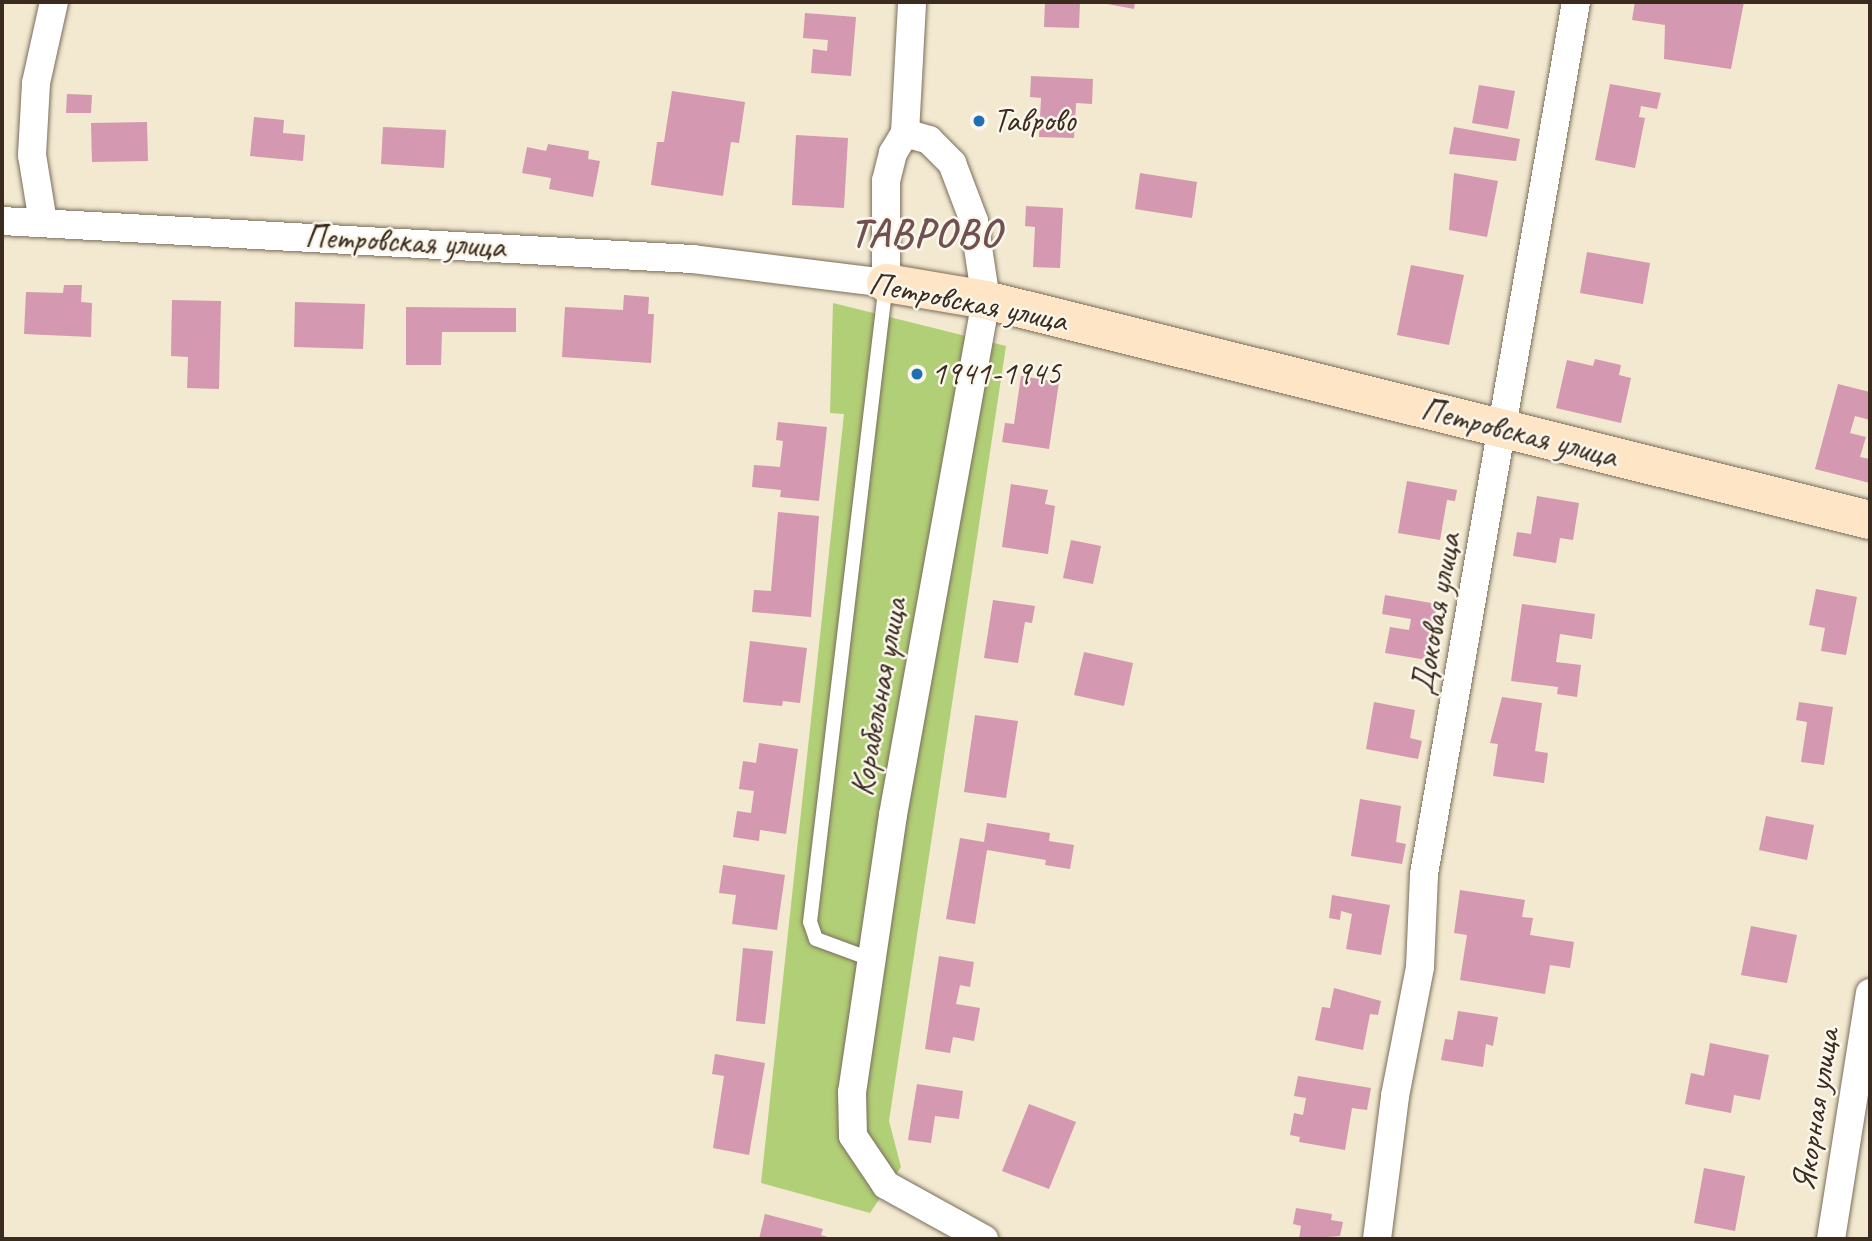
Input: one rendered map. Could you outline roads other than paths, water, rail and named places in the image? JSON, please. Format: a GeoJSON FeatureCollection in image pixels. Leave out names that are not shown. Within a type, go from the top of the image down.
{"type":"FeatureCollection","features":[{"type":"Feature","properties":{"kind":"street"},"geometry":{"type":"LineString","coordinates":[[43,222],[32,155],[36,83],[54,2]]}},
{"type":"Feature","properties":{"kind":"street","name":"Доковая улица"},"geometry":{"type":"LineString","coordinates":[[1377,1239],[1395,1096],[1420,967],[1424,874],[1505,430],[1576,2]]}},
{"type":"Feature","properties":{"kind":"street"},"geometry":{"type":"LineString","coordinates":[[886,283],[886,181],[892,153],[905,133],[915,7]]}},
{"type":"Feature","properties":{"kind":"street","name":"Корабельная улица"},"geometry":{"type":"LineString","coordinates":[[905,133],[929,140],[952,163],[974,221],[986,300],[893,816],[852,1092],[853,1136],[886,1185],[984,1239]]}},
{"type":"Feature","properties":{"kind":"street","name":"Петровская улица"},"geometry":{"type":"LineString","coordinates":[[2,221],[693,259],[886,283],[986,300],[1870,520]]}},
{"type":"Feature","properties":{"kind":"street","name":"Якорная улица"},"geometry":{"type":"LineString","coordinates":[[1830,1239],[1870,993]]}},
{"type":"Feature","properties":{"kind":"lane"},"geometry":{"type":"LineString","coordinates":[[873,960],[816,940],[810,922],[886,283]]}},
{"type":"Feature","properties":{"kind":"place","name":"Таврово"},"geometry":{"type":"Point","coordinates":[979,121]}},
{"type":"Feature","properties":{"kind":"place","name":"1941-1945"},"geometry":{"type":"Point","coordinates":[917,374]}},
{"type":"Feature","properties":{"kind":"district","name":"ТАВРОВО"},"geometry":{"type":"Point","coordinates":[926,233]}}]}
